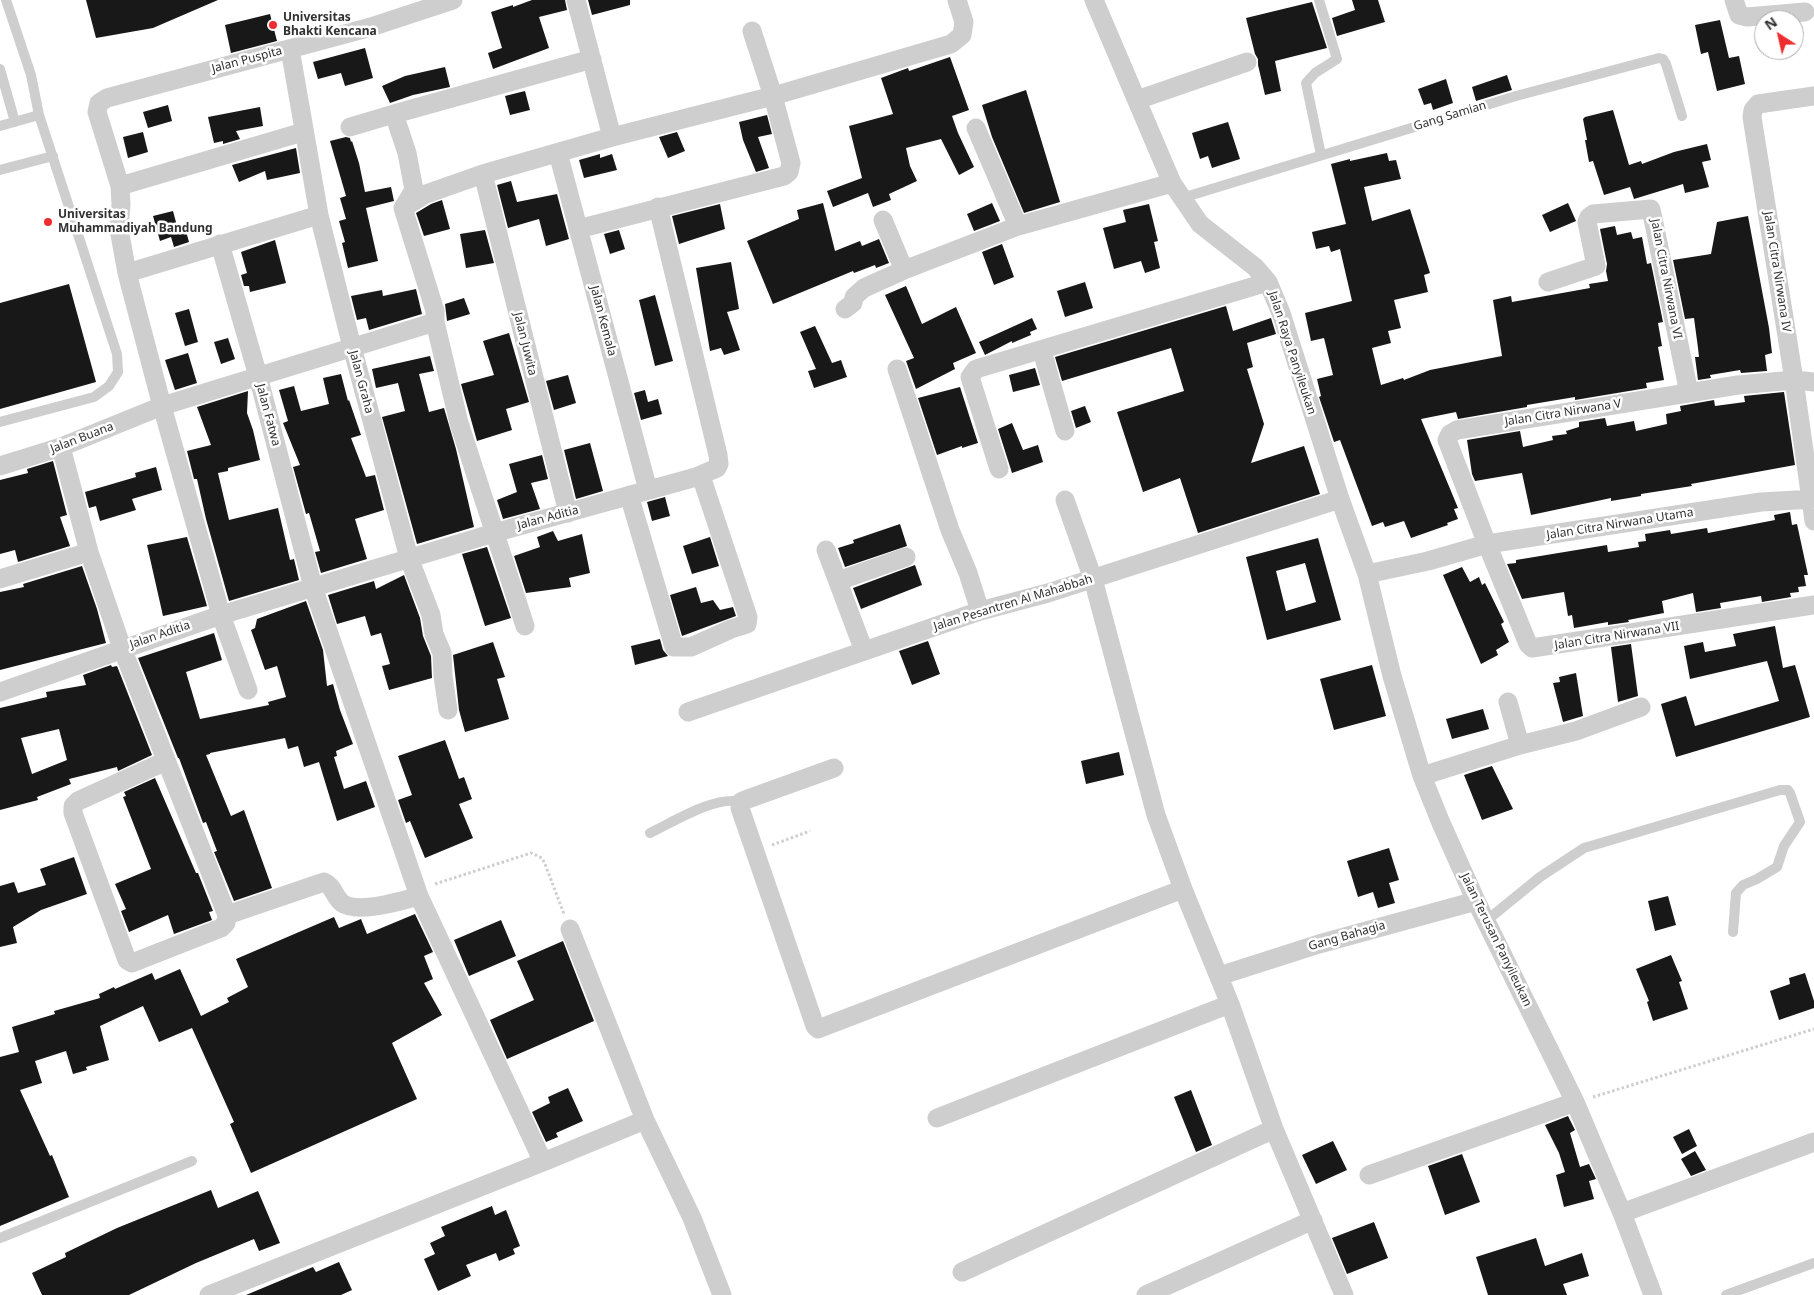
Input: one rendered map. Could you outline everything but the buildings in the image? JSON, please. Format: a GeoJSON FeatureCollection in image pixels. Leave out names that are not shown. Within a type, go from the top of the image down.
{"type":"FeatureCollection","features":[{"type":"Feature","properties":{"kind":"street"},"geometry":{"type":"LineString","coordinates":[[576,0],[612,137]]}},
{"type":"Feature","properties":{"kind":"street"},"geometry":{"type":"LineString","coordinates":[[403,208],[426,194],[483,174],[612,137],[773,96],[951,44],[962,35],[964,22],[957,0]]}},
{"type":"Feature","properties":{"kind":"street","name":"Jalan Raya Panyileukan"},"geometry":{"type":"LineString","coordinates":[[1094,0],[1177,191],[1200,224],[1255,267],[1268,282],[1281,313],[1340,499],[1367,574]]}},
{"type":"Feature","properties":{"kind":"street"},"geometry":{"type":"LineString","coordinates":[[1734,0],[1739,15],[1747,18],[1805,12]]}},
{"type":"Feature","properties":{"kind":"street","name":"Jalan Puspita"},"geometry":{"type":"LineString","coordinates":[[120,186],[96,112],[99,103],[107,98],[371,27],[444,1]]}},
{"type":"Feature","properties":{"kind":"street"},"geometry":{"type":"LineString","coordinates":[[578,229],[784,176],[789,172],[791,163],[773,96],[752,31]]}},
{"type":"Feature","properties":{"kind":"street","name":"Jalan Graha"},"geometry":{"type":"LineString","coordinates":[[290,49],[319,215],[352,347],[409,558],[431,615],[434,634],[442,654],[448,710]]}},
{"type":"Feature","properties":{"kind":"street"},"geometry":{"type":"LineString","coordinates":[[350,127],[592,59]]}},
{"type":"Feature","properties":{"kind":"street"},"geometry":{"type":"LineString","coordinates":[[1137,100],[1246,62]]}},
{"type":"Feature","properties":{"kind":"street","name":"Jalan Citra Nirwana IV"},"geometry":{"type":"LineString","coordinates":[[1813,499],[1752,117],[1753,110],[1758,104],[1814,96]]}},
{"type":"Feature","properties":{"kind":"street"},"geometry":{"type":"LineString","coordinates":[[394,114],[407,153],[414,190],[403,208],[435,311],[435,322],[459,423],[525,626]]}},
{"type":"Feature","properties":{"kind":"street"},"geometry":{"type":"LineString","coordinates":[[976,128],[1018,226]]}},
{"type":"Feature","properties":{"kind":"street"},"geometry":{"type":"LineString","coordinates":[[248,690],[221,615],[127,273],[119,228],[120,186],[303,132]]}},
{"type":"Feature","properties":{"kind":"street","name":"Jalan Kemala"},"geometry":{"type":"LineString","coordinates":[[558,153],[648,490]]}},
{"type":"Feature","properties":{"kind":"street","name":"Jalan Juwita"},"geometry":{"type":"LineString","coordinates":[[483,174],[568,513]]}},
{"type":"Feature","properties":{"kind":"street"},"geometry":{"type":"LineString","coordinates":[[845,308],[853,303],[854,297],[864,288],[904,270],[1018,226],[1177,191]]}},
{"type":"Feature","properties":{"kind":"street","name":"Jalan Aditia"},"geometry":{"type":"LineString","coordinates":[[0,692],[221,615],[494,533],[696,477],[717,468],[719,464],[718,455],[658,207]]}},
{"type":"Feature","properties":{"kind":"street","name":"Jalan Citra Nirwana VI"},"geometry":{"type":"LineString","coordinates":[[1548,282],[1596,266],[1587,222],[1593,214],[1649,208],[1652,211],[1689,393]]}},
{"type":"Feature","properties":{"kind":"street"},"geometry":{"type":"LineString","coordinates":[[127,273],[319,215]]}},
{"type":"Feature","properties":{"kind":"street"},"geometry":{"type":"LineString","coordinates":[[883,220],[904,270]]}},
{"type":"Feature","properties":{"kind":"street","name":"Jalan Fatwa"},"geometry":{"type":"LineString","coordinates":[[220,244],[258,376],[313,587],[419,893],[542,1162]]}},
{"type":"Feature","properties":{"kind":"street"},"geometry":{"type":"LineString","coordinates":[[999,469],[970,377],[976,369],[1042,351],[1268,282]]}},
{"type":"Feature","properties":{"kind":"street","name":"Jalan Buana"},"geometry":{"type":"LineString","coordinates":[[0,466],[61,447],[162,406],[435,322]]}},
{"type":"Feature","properties":{"kind":"street"},"geometry":{"type":"LineString","coordinates":[[1042,351],[1066,431]]}},
{"type":"Feature","properties":{"kind":"street"},"geometry":{"type":"LineString","coordinates":[[898,369],[947,522],[968,573],[980,611]]}},
{"type":"Feature","properties":{"kind":"street","name":"Jalan Citra Nirwana V"},"geometry":{"type":"LineString","coordinates":[[1487,544],[1447,440],[1457,430],[1738,385],[1794,380],[1814,382]]}},
{"type":"Feature","properties":{"kind":"street"},"geometry":{"type":"LineString","coordinates":[[61,447],[89,552],[122,648],[227,915],[226,923],[221,928],[132,963],[127,960],[73,813],[74,806],[78,801],[166,761]]}},
{"type":"Feature","properties":{"kind":"street"},"geometry":{"type":"LineString","coordinates":[[629,495],[674,647],[691,647],[747,624],[748,617],[702,479],[696,477]]}},
{"type":"Feature","properties":{"kind":"street","name":"Jalan Pesantren Al Mahabbah"},"geometry":{"type":"LineString","coordinates":[[688,712],[980,611],[1093,579],[1340,499]]}},
{"type":"Feature","properties":{"kind":"street"},"geometry":{"type":"LineString","coordinates":[[1813,499],[1814,521]]}},
{"type":"Feature","properties":{"kind":"street","name":"Jalan Citra Nirwana Utama"},"geometry":{"type":"LineString","coordinates":[[1367,574],[1428,561],[1487,544],[1761,502],[1813,499]]}},
{"type":"Feature","properties":{"kind":"street"},"geometry":{"type":"LineString","coordinates":[[1065,500],[1093,579],[1156,815],[1183,889],[1230,1004],[1274,1129],[1344,1295]]}},
{"type":"Feature","properties":{"kind":"street","name":"Jalan Citra Nirwana VII"},"geometry":{"type":"LineString","coordinates":[[1487,544],[1528,644],[1532,648],[1814,605]]}},
{"type":"Feature","properties":{"kind":"street"},"geometry":{"type":"LineString","coordinates":[[826,550],[864,650]]}},
{"type":"Feature","properties":{"kind":"street"},"geometry":{"type":"LineString","coordinates":[[0,579],[89,552]]}},
{"type":"Feature","properties":{"kind":"street"},"geometry":{"type":"LineString","coordinates":[[838,581],[906,557]]}},
{"type":"Feature","properties":{"kind":"street","name":"Jalan Terusan Panyileukan"},"geometry":{"type":"LineString","coordinates":[[1367,574],[1392,676],[1422,776],[1476,901],[1575,1102],[1622,1213],[1653,1295]]}},
{"type":"Feature","properties":{"kind":"street"},"geometry":{"type":"LineString","coordinates":[[1508,702],[1520,745]]}},
{"type":"Feature","properties":{"kind":"street"},"geometry":{"type":"LineString","coordinates":[[1422,776],[1520,745],[1576,731],[1640,707]]}},
{"type":"Feature","properties":{"kind":"street"},"geometry":{"type":"LineString","coordinates":[[834,768],[741,802],[740,808],[815,1026],[818,1029],[1183,889]]}},
{"type":"Feature","properties":{"kind":"street"},"geometry":{"type":"LineString","coordinates":[[227,915],[324,882],[330,884],[340,902],[357,907],[370,907],[419,893]]}},
{"type":"Feature","properties":{"kind":"street","name":"Gang Bahagia"},"geometry":{"type":"LineString","coordinates":[[1219,976],[1319,944],[1476,901]]}},
{"type":"Feature","properties":{"kind":"street"},"geometry":{"type":"LineString","coordinates":[[570,929],[645,1120],[692,1218],[722,1295]]}},
{"type":"Feature","properties":{"kind":"street"},"geometry":{"type":"LineString","coordinates":[[937,1118],[1230,1004]]}},
{"type":"Feature","properties":{"kind":"street"},"geometry":{"type":"LineString","coordinates":[[1368,1175],[1575,1102]]}},
{"type":"Feature","properties":{"kind":"street"},"geometry":{"type":"LineString","coordinates":[[209,1295],[251,1288],[542,1162],[645,1120]]}},
{"type":"Feature","properties":{"kind":"street"},"geometry":{"type":"LineString","coordinates":[[962,1272],[1274,1129]]}},
{"type":"Feature","properties":{"kind":"street"},"geometry":{"type":"LineString","coordinates":[[1622,1213],[1814,1142]]}},
{"type":"Feature","properties":{"kind":"street"},"geometry":{"type":"LineString","coordinates":[[1146,1295],[1313,1220]]}},
{"type":"Feature","properties":{"kind":"lane"},"geometry":{"type":"LineString","coordinates":[[0,422],[94,397],[109,386],[118,372],[118,354],[39,115],[31,74],[6,0]]}},
{"type":"Feature","properties":{"kind":"lane"},"geometry":{"type":"LineString","coordinates":[[1319,0],[1336,59],[1315,73],[1306,83],[1321,155]]}},
{"type":"Feature","properties":{"kind":"lane","name":"Gang Samian"},"geometry":{"type":"LineString","coordinates":[[1177,191],[1321,155],[1516,96],[1659,58],[1663,59],[1666,64],[1682,116]]}},
{"type":"Feature","properties":{"kind":"lane"},"geometry":{"type":"LineString","coordinates":[[0,69],[15,122]]}},
{"type":"Feature","properties":{"kind":"lane"},"geometry":{"type":"LineString","coordinates":[[0,126],[39,115]]}},
{"type":"Feature","properties":{"kind":"lane"},"geometry":{"type":"LineString","coordinates":[[0,170],[53,156]]}},
{"type":"Feature","properties":{"kind":"lane"},"geometry":{"type":"LineString","coordinates":[[1486,921],[1540,877],[1584,848],[1780,790],[1788,790],[1800,822],[1784,846],[1777,867],[1743,885],[1736,893],[1733,932]]}},
{"type":"Feature","properties":{"kind":"lane"},"geometry":{"type":"LineString","coordinates":[[650,833],[700,810],[726,801],[741,802]]}},
{"type":"Feature","properties":{"kind":"lane"},"geometry":{"type":"LineString","coordinates":[[0,1238],[192,1161]]}},
{"type":"Feature","properties":{"kind":"lane"},"geometry":{"type":"LineString","coordinates":[[1726,1295],[1814,1263]]}},
{"type":"Feature","properties":{"kind":"path"},"geometry":{"type":"LineString","coordinates":[[755,851],[810,831]]}},
{"type":"Feature","properties":{"kind":"path"},"geometry":{"type":"LineString","coordinates":[[419,893],[531,853],[542,858],[570,929]]}},
{"type":"Feature","properties":{"kind":"path"},"geometry":{"type":"LineString","coordinates":[[1575,1102],[1814,1029]]}},
{"type":"Feature","properties":{"kind":"place","name":"Universitas Bhakti Kencana"},"geometry":{"type":"Point","coordinates":[273,25]}},
{"type":"Feature","properties":{"kind":"place","name":"Universitas Muhammadiyah Bandung"},"geometry":{"type":"Point","coordinates":[48,222]}}]}
